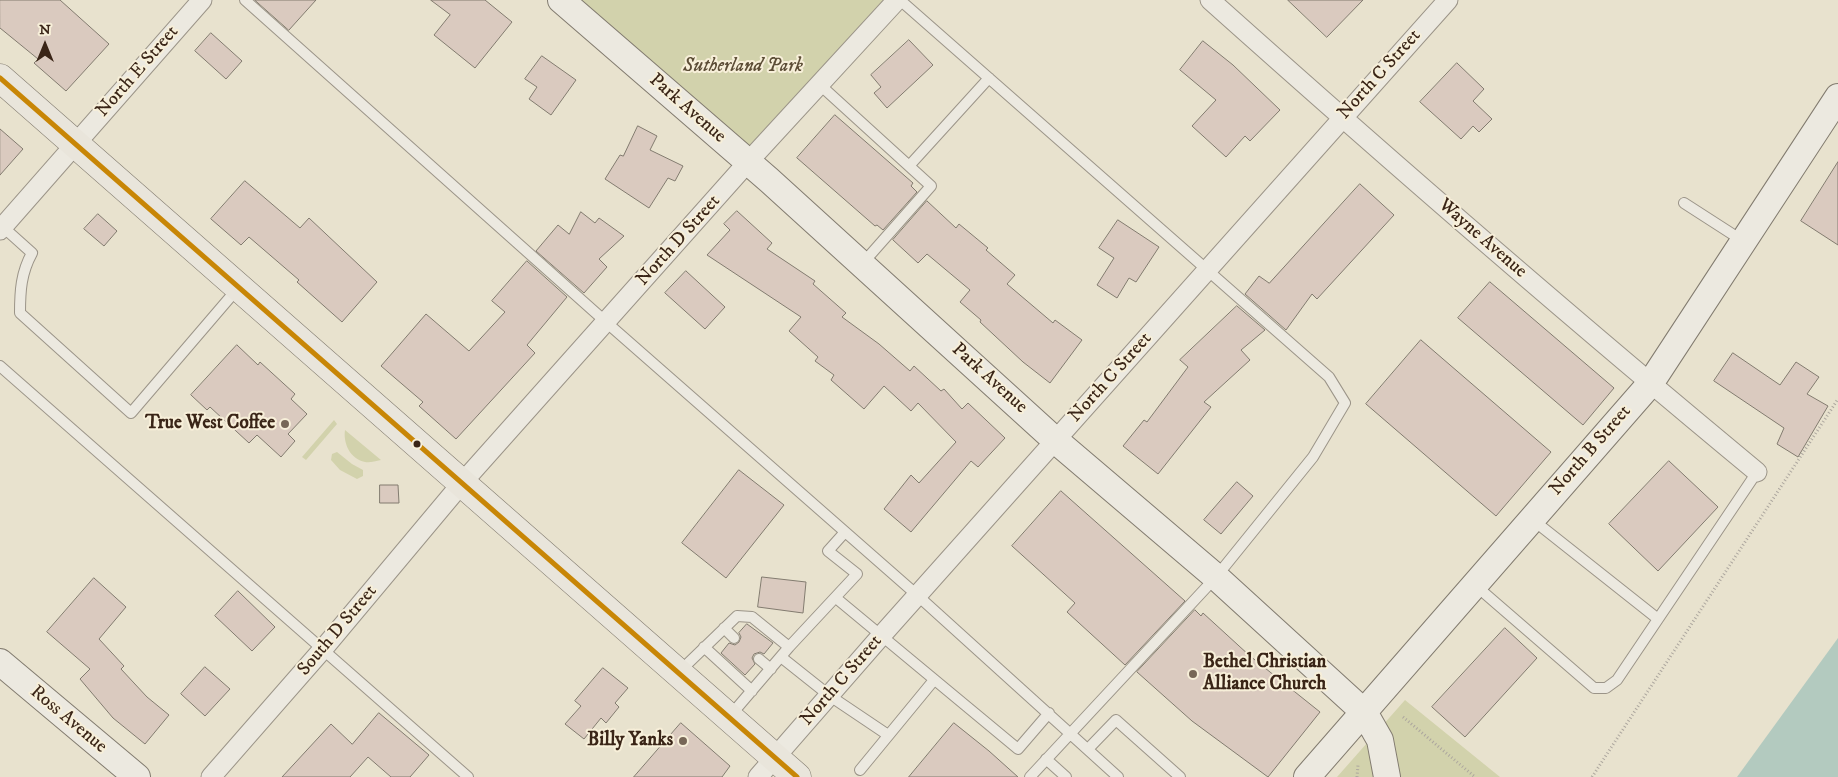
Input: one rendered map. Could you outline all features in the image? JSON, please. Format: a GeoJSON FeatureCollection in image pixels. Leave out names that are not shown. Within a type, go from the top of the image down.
{"type":"FeatureCollection","features":[{"type":"Feature","properties":{"kind":"main road","name":"Park Avenue"},"geometry":{"type":"LineString","coordinates":[[561,0],[748,162],[1055,440],[1216,577],[1364,712],[1380,740],[1386,777]]}},
{"type":"Feature","properties":{"kind":"main road"},"geometry":{"type":"LineString","coordinates":[[0,78],[729,716],[767,767],[797,777]]}},
{"type":"Feature","properties":{"kind":"main road","name":"North B Street"},"geometry":{"type":"LineString","coordinates":[[1307,777],[1650,384],[1838,97]]}},
{"type":"Feature","properties":{"kind":"main road","name":"Ross Avenue"},"geometry":{"type":"LineString","coordinates":[[0,662],[136,777]]}},
{"type":"Feature","properties":{"kind":"street","name":"North E Street"},"geometry":{"type":"LineString","coordinates":[[1,228],[202,0]]}},
{"type":"Feature","properties":{"kind":"street","name":"North D Street"},"geometry":{"type":"LineString","coordinates":[[462,483],[748,162],[898,0]]}},
{"type":"Feature","properties":{"kind":"street","name":"Wayne Avenue"},"geometry":{"type":"LineString","coordinates":[[1210,0],[1342,118],[1650,384],[1757,472]]}},
{"type":"Feature","properties":{"kind":"street","name":"North C Street"},"geometry":{"type":"LineString","coordinates":[[767,767],[917,595],[1448,0]]}},
{"type":"Feature","properties":{"kind":"street","name":"South D Street"},"geometry":{"type":"LineString","coordinates":[[211,777],[323,650],[462,483]]}},
{"type":"Feature","properties":{"kind":"lane"},"geometry":{"type":"LineString","coordinates":[[245,0],[606,322],[917,595],[1118,777]]}},
{"type":"Feature","properties":{"kind":"lane"},"geometry":{"type":"LineString","coordinates":[[898,0],[1329,377],[1345,403],[1313,457],[1216,577],[1030,777]]}},
{"type":"Feature","properties":{"kind":"lane"},"geometry":{"type":"LineString","coordinates":[[909,166],[989,78]]}},
{"type":"Feature","properties":{"kind":"lane"},"geometry":{"type":"LineString","coordinates":[[820,84],[931,186],[862,264]]}},
{"type":"Feature","properties":{"kind":"lane"},"geometry":{"type":"LineString","coordinates":[[1684,203],[1744,241]]}},
{"type":"Feature","properties":{"kind":"lane"},"geometry":{"type":"LineString","coordinates":[[1,228],[32,253],[25,264],[21,282],[20,313],[131,413],[239,287]]}},
{"type":"Feature","properties":{"kind":"lane"},"geometry":{"type":"LineString","coordinates":[[0,366],[468,777]]}},
{"type":"Feature","properties":{"kind":"lane"},"geometry":{"type":"LineString","coordinates":[[1475,585],[1594,688],[1606,688],[1617,680],[1757,472]]}},
{"type":"Feature","properties":{"kind":"lane"},"geometry":{"type":"LineString","coordinates":[[1532,520],[1658,619]]}},
{"type":"Feature","properties":{"kind":"lane"},"geometry":{"type":"LineString","coordinates":[[729,716],[789,647],[857,574],[828,552],[845,532]]}},
{"type":"Feature","properties":{"kind":"lane"},"geometry":{"type":"LineString","coordinates":[[836,598],[1018,749],[1049,713]]}},
{"type":"Feature","properties":{"kind":"lane"},"geometry":{"type":"LineString","coordinates":[[679,672],[737,616],[752,617],[789,647]]}},
{"type":"Feature","properties":{"kind":"lane"},"geometry":{"type":"LineString","coordinates":[[724,628],[734,638]]}},
{"type":"Feature","properties":{"kind":"lane"},"geometry":{"type":"LineString","coordinates":[[704,647],[752,690]]}},
{"type":"Feature","properties":{"kind":"lane"},"geometry":{"type":"LineString","coordinates":[[781,657],[830,696],[888,735]]}},
{"type":"Feature","properties":{"kind":"lane"},"geometry":{"type":"LineString","coordinates":[[759,659],[771,669]]}},
{"type":"Feature","properties":{"kind":"lane"},"geometry":{"type":"LineString","coordinates":[[860,770],[934,680]]}},
{"type":"Feature","properties":{"kind":"lane"},"geometry":{"type":"LineString","coordinates":[[1088,748],[1116,720],[1180,777]]}},
{"type":"Feature","properties":{"kind":"lane"},"geometry":{"type":"LineString","coordinates":[[1046,759],[1066,777]]}},
{"type":"Feature","properties":{"kind":"path"},"geometry":{"type":"LineString","coordinates":[[1592,777],[1838,399]]}},
{"type":"Feature","properties":{"kind":"path"},"geometry":{"type":"LineString","coordinates":[[1403,716],[1475,777]]}},
{"type":"Feature","properties":{"kind":"path"},"geometry":{"type":"LineString","coordinates":[[1356,777],[1359,763]]}},
{"type":"Feature","properties":{"kind":"green space","name":"Sutherland Park"},"geometry":{"type":"Polygon","coordinates":[[[561,0],[897,0],[748,162],[561,0]]]}},
{"type":"Feature","properties":{"kind":"green space"},"geometry":{"type":"Polygon","coordinates":[[[334,420],[337,424],[306,460],[302,457],[334,420]]]}},
{"type":"Feature","properties":{"kind":"green space"},"geometry":{"type":"Polygon","coordinates":[[[345,430],[381,460],[367,462],[355,458],[346,445],[345,430]]]}},
{"type":"Feature","properties":{"kind":"green space"},"geometry":{"type":"Polygon","coordinates":[[[337,452],[363,470],[363,476],[357,479],[340,470],[331,460],[332,454],[337,452]]]}},
{"type":"Feature","properties":{"kind":"green space"},"geometry":{"type":"Polygon","coordinates":[[[1405,700],[1500,777],[1337,777],[1405,700]]]}},
{"type":"Feature","properties":{"kind":"shaded area"},"geometry":{"type":"Polygon","coordinates":[[[1838,638],[1838,777],[1737,777],[1838,638]]]}},
{"type":"Feature","properties":{"kind":"building"},"geometry":{"type":"Polygon","coordinates":[[[0,0],[60,0],[109,44],[66,91],[34,63],[38,59],[0,28],[0,0]]]}},
{"type":"Feature","properties":{"kind":"building"},"geometry":{"type":"Polygon","coordinates":[[[255,0],[316,0],[289,30],[255,0]]]}},
{"type":"Feature","properties":{"kind":"building"},"geometry":{"type":"Polygon","coordinates":[[[431,0],[485,0],[512,22],[475,68],[434,35],[450,15],[431,0]]]}},
{"type":"Feature","properties":{"kind":"building"},"geometry":{"type":"Polygon","coordinates":[[[1288,0],[1363,0],[1327,37],[1288,0]]]}},
{"type":"Feature","properties":{"kind":"building"},"geometry":{"type":"Polygon","coordinates":[[[211,33],[242,61],[226,79],[195,51],[211,33]]]}},
{"type":"Feature","properties":{"kind":"building"},"geometry":{"type":"Polygon","coordinates":[[[909,40],[933,65],[887,108],[874,93],[881,87],[871,75],[909,40]]]}},
{"type":"Feature","properties":{"kind":"building"},"geometry":{"type":"Polygon","coordinates":[[[1203,41],[1233,65],[1280,110],[1250,141],[1245,136],[1226,157],[1192,126],[1216,100],[1180,70],[1203,41]]]}},
{"type":"Feature","properties":{"kind":"building"},"geometry":{"type":"Polygon","coordinates":[[[542,56],[576,80],[551,115],[529,99],[537,87],[525,79],[542,56]]]}},
{"type":"Feature","properties":{"kind":"building"},"geometry":{"type":"Polygon","coordinates":[[[1457,63],[1484,89],[1473,101],[1492,119],[1479,132],[1473,126],[1461,139],[1420,102],[1457,63]]]}},
{"type":"Feature","properties":{"kind":"building"},"geometry":{"type":"Polygon","coordinates":[[[835,115],[913,183],[911,186],[917,192],[883,230],[877,225],[875,226],[797,158],[835,115]]]}},
{"type":"Feature","properties":{"kind":"building"},"geometry":{"type":"Polygon","coordinates":[[[638,126],[657,136],[650,150],[683,166],[675,181],[668,178],[649,208],[605,179],[620,155],[623,156],[638,126]]]}},
{"type":"Feature","properties":{"kind":"building"},"geometry":{"type":"Polygon","coordinates":[[[0,129],[23,149],[0,175],[0,129]]]}},
{"type":"Feature","properties":{"kind":"building"},"geometry":{"type":"Polygon","coordinates":[[[1838,162],[1838,245],[1801,221],[1838,162]]]}},
{"type":"Feature","properties":{"kind":"building"},"geometry":{"type":"Polygon","coordinates":[[[245,181],[300,228],[309,218],[377,282],[342,322],[297,282],[299,280],[249,237],[241,245],[211,219],[245,181]]]}},
{"type":"Feature","properties":{"kind":"building"},"geometry":{"type":"Polygon","coordinates":[[[1360,184],[1394,215],[1317,299],[1312,294],[1286,330],[1245,294],[1259,276],[1269,283],[1360,184]]]}},
{"type":"Feature","properties":{"kind":"building"},"geometry":{"type":"Polygon","coordinates":[[[927,201],[956,228],[959,224],[988,248],[986,250],[1015,275],[1007,284],[1053,323],[1055,320],[1082,340],[1050,383],[1023,362],[960,302],[970,290],[927,254],[918,263],[893,240],[927,201]]]}},
{"type":"Feature","properties":{"kind":"building"},"geometry":{"type":"Polygon","coordinates":[[[737,211],[772,243],[767,249],[815,281],[813,284],[846,313],[842,317],[879,344],[910,371],[914,366],[941,391],[944,389],[962,409],[968,403],[1005,438],[978,467],[971,461],[911,532],[884,509],[911,475],[919,483],[956,442],[918,403],[911,411],[884,386],[864,409],[831,380],[834,375],[815,361],[818,357],[789,331],[801,317],[707,255],[730,230],[724,224],[737,211]]]}},
{"type":"Feature","properties":{"kind":"building"},"geometry":{"type":"Polygon","coordinates":[[[581,212],[595,223],[599,218],[624,236],[599,259],[607,267],[584,293],[536,251],[558,225],[569,234],[581,212]]]}},
{"type":"Feature","properties":{"kind":"building"},"geometry":{"type":"Polygon","coordinates":[[[98,214],[117,231],[104,246],[84,229],[98,214]]]}},
{"type":"Feature","properties":{"kind":"building"},"geometry":{"type":"Polygon","coordinates":[[[1118,220],[1159,247],[1136,282],[1129,278],[1117,298],[1097,285],[1114,258],[1099,248],[1118,220]]]}},
{"type":"Feature","properties":{"kind":"building"},"geometry":{"type":"Polygon","coordinates":[[[527,261],[567,297],[527,345],[535,353],[456,439],[419,406],[423,402],[381,366],[426,314],[469,351],[505,312],[492,301],[527,261]]]}},
{"type":"Feature","properties":{"kind":"building"},"geometry":{"type":"Polygon","coordinates":[[[686,271],[725,307],[705,329],[665,293],[686,271]]]}},
{"type":"Feature","properties":{"kind":"building"},"geometry":{"type":"Polygon","coordinates":[[[1490,282],[1614,388],[1583,425],[1458,318],[1490,282]]]}},
{"type":"Feature","properties":{"kind":"building"},"geometry":{"type":"Polygon","coordinates":[[[1237,306],[1265,330],[1241,350],[1250,360],[1204,402],[1211,407],[1158,474],[1123,446],[1144,420],[1147,422],[1188,367],[1180,360],[1237,306]]]}},
{"type":"Feature","properties":{"kind":"building"},"geometry":{"type":"Polygon","coordinates":[[[1421,340],[1551,452],[1496,516],[1366,404],[1421,340]]]}},
{"type":"Feature","properties":{"kind":"building"},"geometry":{"type":"Polygon","coordinates":[[[237,345],[258,365],[260,362],[295,394],[291,399],[307,414],[288,434],[295,441],[281,457],[257,435],[249,443],[210,407],[207,410],[191,395],[237,345]]]}},
{"type":"Feature","properties":{"kind":"building"},"geometry":{"type":"Polygon","coordinates":[[[1733,353],[1780,385],[1796,362],[1819,377],[1807,394],[1828,406],[1798,457],[1777,444],[1784,428],[1714,381],[1733,353]]]}},
{"type":"Feature","properties":{"kind":"building"},"geometry":{"type":"Polygon","coordinates":[[[1669,461],[1718,507],[1658,571],[1609,524],[1669,461]]]}},
{"type":"Feature","properties":{"kind":"building"},"geometry":{"type":"Polygon","coordinates":[[[739,470],[784,505],[726,578],[682,543],[739,470]]]}},
{"type":"Feature","properties":{"kind":"building"},"geometry":{"type":"Polygon","coordinates":[[[1237,482],[1253,496],[1221,534],[1204,520],[1237,482]]]}},
{"type":"Feature","properties":{"kind":"building"},"geometry":{"type":"Polygon","coordinates":[[[380,485],[398,485],[399,503],[380,503],[380,485]]]}},
{"type":"Feature","properties":{"kind":"building"},"geometry":{"type":"Polygon","coordinates":[[[1061,491],[1185,601],[1125,665],[1067,612],[1075,603],[1012,546],[1061,491]]]}},
{"type":"Feature","properties":{"kind":"building"},"geometry":{"type":"Polygon","coordinates":[[[762,577],[806,582],[803,613],[758,607],[762,577]]]}},
{"type":"Feature","properties":{"kind":"building"},"geometry":{"type":"Polygon","coordinates":[[[94,578],[126,607],[99,639],[124,666],[121,669],[147,697],[169,715],[145,744],[113,718],[80,679],[90,669],[47,632],[94,578]]]}},
{"type":"Feature","properties":{"kind":"building"},"geometry":{"type":"Polygon","coordinates":[[[238,591],[275,627],[252,651],[215,616],[238,591]]]}},
{"type":"Feature","properties":{"kind":"building"},"geometry":{"type":"Polygon","coordinates":[[[1195,610],[1201,616],[1203,613],[1250,656],[1320,712],[1268,777],[1192,721],[1137,672],[1195,610]]]}},
{"type":"Feature","properties":{"kind":"building"},"geometry":{"type":"Polygon","coordinates":[[[747,624],[773,643],[764,654],[760,652],[754,654],[752,658],[755,664],[745,675],[721,653],[729,643],[735,645],[739,642],[741,637],[739,633],[747,624]]]}},
{"type":"Feature","properties":{"kind":"building"},"geometry":{"type":"Polygon","coordinates":[[[1505,628],[1537,658],[1465,737],[1432,707],[1505,628]]]}},
{"type":"Feature","properties":{"kind":"building"},"geometry":{"type":"Polygon","coordinates":[[[205,667],[230,689],[205,716],[181,694],[205,667]]]}},
{"type":"Feature","properties":{"kind":"building"},"geometry":{"type":"Polygon","coordinates":[[[603,668],[628,688],[615,703],[619,707],[606,723],[601,718],[584,739],[565,724],[581,706],[575,701],[603,668]]]}},
{"type":"Feature","properties":{"kind":"building"},"geometry":{"type":"Polygon","coordinates":[[[379,713],[429,755],[410,777],[391,777],[368,757],[350,777],[282,777],[331,724],[352,744],[379,713]]]}},
{"type":"Feature","properties":{"kind":"building","name":"Billy Yanks"},"geometry":{"type":"Polygon","coordinates":[[[681,723],[730,766],[722,777],[634,777],[681,723]]]}},
{"type":"Feature","properties":{"kind":"building"},"geometry":{"type":"Polygon","coordinates":[[[954,723],[989,751],[1018,777],[909,777],[954,723]]]}},
{"type":"Feature","properties":{"kind":"transit line"},"geometry":{"type":"LineString","coordinates":[[0,78],[797,777]]}},
{"type":"Feature","properties":{"kind":"place","name":"True West Coffee"},"geometry":{"type":"Point","coordinates":[285,424]}},
{"type":"Feature","properties":{"kind":"place","name":"Bethel Christian Alliance Church"},"geometry":{"type":"Point","coordinates":[1193,674]}},
{"type":"Feature","properties":{"kind":"place","name":"Billy Yanks"},"geometry":{"type":"Point","coordinates":[683,741]}}]}
